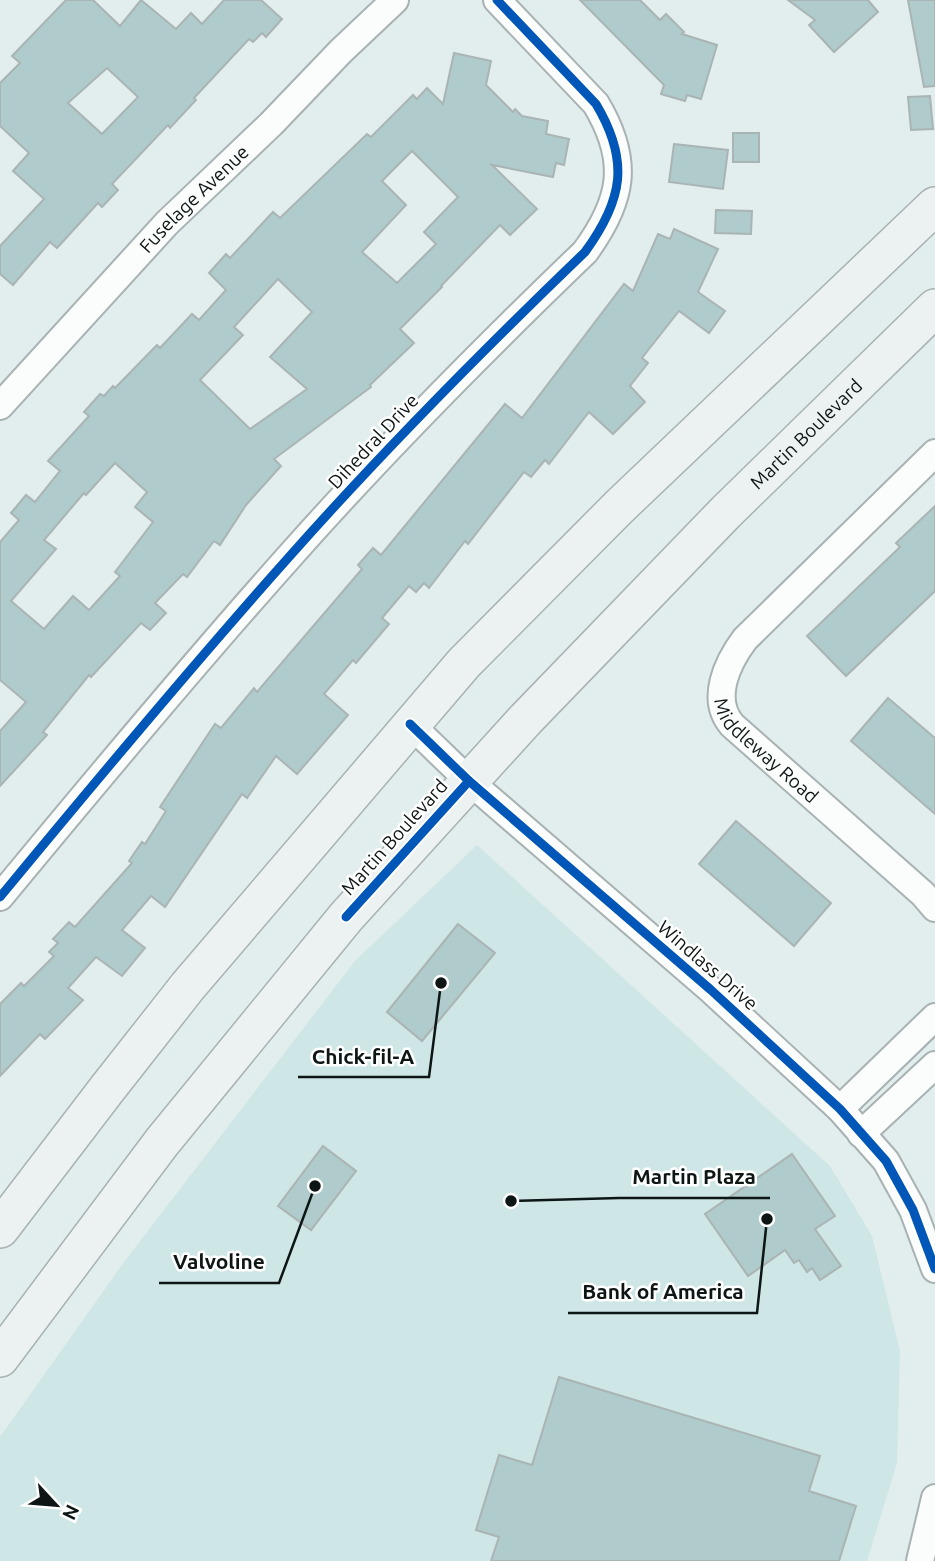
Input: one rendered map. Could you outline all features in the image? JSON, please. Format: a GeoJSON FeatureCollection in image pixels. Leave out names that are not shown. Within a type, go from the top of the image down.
{"type":"FeatureCollection","features":[{"type":"Feature","properties":{"kind":"main road"},"geometry":{"type":"LineString","coordinates":[[0,1229],[188,986],[464,663],[609,517],[935,206]]}},
{"type":"Feature","properties":{"kind":"main road","name":"Martin Boulevard"},"geometry":{"type":"LineString","coordinates":[[0,1358],[171,1132],[346,917],[469,781],[726,512],[935,308]]}},
{"type":"Feature","properties":{"kind":"street","name":"Fuselage Avenue"},"geometry":{"type":"LineString","coordinates":[[0,406],[167,223],[396,0]]}},
{"type":"Feature","properties":{"kind":"street","name":"Dihedral Drive"},"geometry":{"type":"LineString","coordinates":[[0,897],[156,709],[290,556],[439,396],[585,252],[600,231],[614,203],[619,181],[618,159],[607,123],[596,104],[497,0]]}},
{"type":"Feature","properties":{"kind":"street","name":"Middleway Road"},"geometry":{"type":"LineString","coordinates":[[935,453],[745,639],[724,674],[722,696],[723,715],[732,725],[923,894],[935,908]]}},
{"type":"Feature","properties":{"kind":"street","name":"Windlass Drive"},"geometry":{"type":"LineString","coordinates":[[410,724],[469,781],[711,990],[840,1109],[886,1161],[913,1210],[935,1269]]}},
{"type":"Feature","properties":{"kind":"street"},"geometry":{"type":"LineString","coordinates":[[840,1109],[935,1017]]}},
{"type":"Feature","properties":{"kind":"street"},"geometry":{"type":"LineString","coordinates":[[861,1134],[935,1065]]}},
{"type":"Feature","properties":{"kind":"street"},"geometry":{"type":"LineString","coordinates":[[920,1561],[935,1498]]}},
{"type":"Feature","properties":{"kind":"shaded area"},"geometry":{"type":"Polygon","coordinates":[[[477,845],[830,1166],[872,1236],[900,1351],[897,1463],[867,1561],[0,1561],[0,1437],[124,1262],[355,961],[477,845]]]}},
{"type":"Feature","properties":{"kind":"building"},"geometry":{"type":"Polygon","coordinates":[[[66,0],[93,0],[120,26],[141,0],[176,29],[191,13],[202,24],[224,0],[261,0],[282,19],[266,37],[262,33],[253,42],[249,39],[170,128],[168,125],[112,184],[118,190],[102,207],[98,203],[57,248],[50,242],[13,285],[0,274],[0,246],[44,199],[13,171],[29,153],[0,126],[0,83],[20,63],[12,56],[66,0]],[[107,68],[68,103],[102,134],[138,97],[107,68]]]}},
{"type":"Feature","properties":{"kind":"building"},"geometry":{"type":"Polygon","coordinates":[[[580,0],[640,0],[660,20],[666,14],[684,32],[682,34],[717,45],[701,99],[687,95],[685,101],[661,94],[664,85],[580,0]]]}},
{"type":"Feature","properties":{"kind":"building"},"geometry":{"type":"Polygon","coordinates":[[[788,0],[868,0],[878,12],[834,52],[809,25],[815,20],[788,0]]]}},
{"type":"Feature","properties":{"kind":"building"},"geometry":{"type":"Polygon","coordinates":[[[908,0],[935,0],[935,86],[924,87],[908,0]]]}},
{"type":"Feature","properties":{"kind":"building"},"geometry":{"type":"Polygon","coordinates":[[[454,53],[491,61],[486,85],[513,112],[515,109],[522,116],[548,121],[546,134],[569,139],[564,165],[556,163],[553,177],[492,165],[537,209],[510,235],[500,225],[400,329],[414,343],[370,385],[371,387],[274,459],[281,466],[246,505],[220,545],[214,541],[187,577],[183,574],[155,603],[166,613],[150,630],[141,623],[91,677],[89,675],[43,732],[47,735],[0,786],[0,731],[26,702],[0,680],[0,542],[19,520],[11,513],[26,495],[35,502],[60,471],[48,461],[89,416],[84,412],[100,394],[104,396],[113,386],[115,388],[157,345],[160,348],[192,314],[199,320],[226,290],[209,273],[226,254],[230,258],[273,212],[280,218],[367,134],[371,137],[413,95],[417,99],[427,88],[443,104],[454,53]],[[412,151],[382,181],[406,205],[362,252],[397,283],[436,244],[424,232],[458,197],[412,151]],[[278,279],[234,327],[243,335],[200,380],[250,429],[307,389],[270,357],[312,312],[278,279]],[[115,463],[86,495],[84,493],[44,540],[56,549],[11,601],[44,629],[73,596],[89,610],[120,576],[115,572],[153,522],[135,507],[147,492],[115,463]]]}},
{"type":"Feature","properties":{"kind":"building"},"geometry":{"type":"Polygon","coordinates":[[[930,96],[933,129],[911,130],[908,97],[930,96]]]}},
{"type":"Feature","properties":{"kind":"building"},"geometry":{"type":"Polygon","coordinates":[[[733,133],[759,133],[759,162],[733,162],[733,133]]]}},
{"type":"Feature","properties":{"kind":"building"},"geometry":{"type":"Polygon","coordinates":[[[674,144],[728,150],[723,189],[669,182],[674,144]]]}},
{"type":"Feature","properties":{"kind":"building"},"geometry":{"type":"Polygon","coordinates":[[[716,210],[752,211],[751,234],[715,233],[716,210]]]}},
{"type":"Feature","properties":{"kind":"building"},"geometry":{"type":"Polygon","coordinates":[[[674,229],[718,249],[698,292],[725,311],[709,333],[679,311],[642,358],[648,363],[630,386],[645,402],[613,434],[589,412],[549,464],[545,460],[531,477],[524,472],[468,544],[465,541],[429,588],[424,583],[416,592],[409,586],[382,618],[389,624],[356,663],[353,660],[324,694],[348,715],[297,774],[276,756],[247,798],[242,794],[165,907],[151,896],[122,930],[145,948],[122,976],[96,957],[68,988],[83,1000],[45,1039],[40,1034],[0,1076],[0,1004],[21,983],[24,986],[54,956],[49,952],[58,943],[53,939],[69,922],[75,927],[132,863],[129,861],[142,842],[145,844],[166,811],[160,807],[215,724],[221,728],[254,688],[257,692],[362,569],[358,565],[373,548],[381,555],[505,404],[522,418],[624,284],[633,291],[658,234],[670,239],[674,229]]]}},
{"type":"Feature","properties":{"kind":"building"},"geometry":{"type":"Polygon","coordinates":[[[935,506],[935,591],[846,676],[807,636],[900,547],[896,543],[935,506]]]}},
{"type":"Feature","properties":{"kind":"building"},"geometry":{"type":"Polygon","coordinates":[[[888,698],[935,738],[935,814],[851,741],[888,698]]]}},
{"type":"Feature","properties":{"kind":"building"},"geometry":{"type":"Polygon","coordinates":[[[736,821],[831,903],[794,946],[699,864],[736,821]]]}},
{"type":"Feature","properties":{"kind":"building"},"geometry":{"type":"Polygon","coordinates":[[[458,924],[495,953],[422,1041],[387,1012],[458,924]]]}},
{"type":"Feature","properties":{"kind":"building"},"geometry":{"type":"Polygon","coordinates":[[[323,1146],[356,1171],[311,1230],[278,1206],[323,1146]]]}},
{"type":"Feature","properties":{"kind":"building"},"geometry":{"type":"Polygon","coordinates":[[[792,1154],[835,1216],[815,1229],[841,1266],[820,1280],[812,1268],[807,1272],[799,1260],[794,1263],[785,1250],[748,1276],[705,1214],[792,1154]]]}},
{"type":"Feature","properties":{"kind":"building"},"geometry":{"type":"Polygon","coordinates":[[[559,1377],[820,1456],[809,1491],[856,1506],[839,1561],[491,1561],[499,1537],[476,1530],[499,1455],[532,1465],[559,1377]]]}},
{"type":"Feature","properties":{"kind":"cycle path"},"geometry":{"type":"LineString","coordinates":[[0,897],[179,683],[325,517],[434,402],[585,252],[608,215],[618,180],[614,144],[607,125],[596,104],[497,0]]}},
{"type":"Feature","properties":{"kind":"cycle path"},"geometry":{"type":"LineString","coordinates":[[410,724],[469,781],[711,990],[840,1109],[886,1161],[913,1210],[935,1269]]}},
{"type":"Feature","properties":{"kind":"cycle path"},"geometry":{"type":"LineString","coordinates":[[346,917],[469,781]]}},
{"type":"Feature","properties":{"kind":"place","name":"Chick-fil-A"},"geometry":{"type":"Point","coordinates":[441,983]}},
{"type":"Feature","properties":{"kind":"place","name":"Valvoline"},"geometry":{"type":"Point","coordinates":[315,1186]}},
{"type":"Feature","properties":{"kind":"place","name":"Martin Plaza"},"geometry":{"type":"Point","coordinates":[511,1201]}},
{"type":"Feature","properties":{"kind":"place","name":"Bank of America"},"geometry":{"type":"Point","coordinates":[767,1219]}}]}
